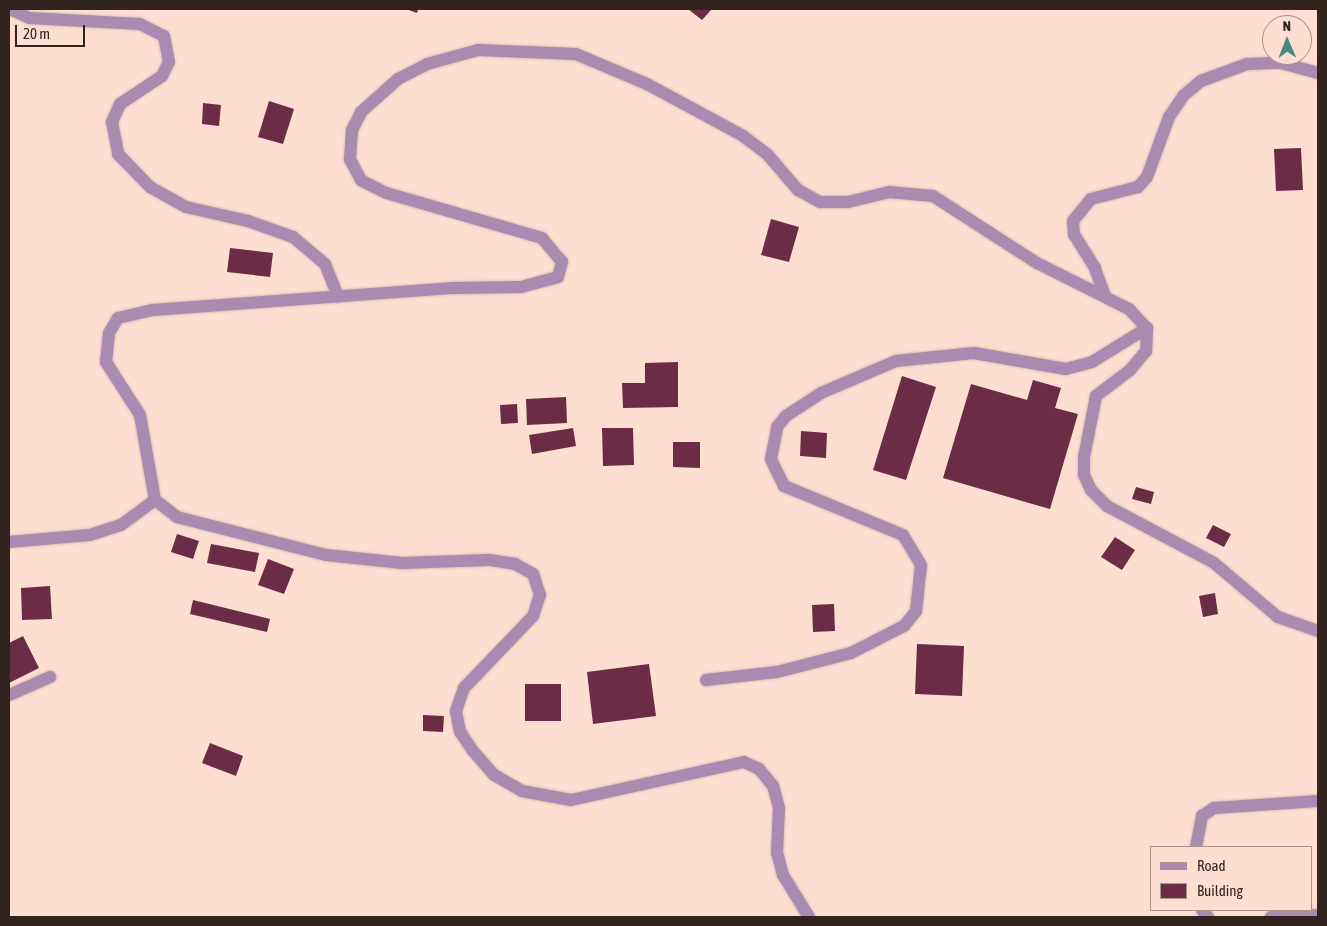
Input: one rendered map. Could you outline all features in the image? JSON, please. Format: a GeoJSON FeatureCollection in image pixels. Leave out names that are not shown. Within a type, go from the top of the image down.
{"type":"FeatureCollection","features":[{"type":"Feature","properties":{"kind":"street"},"geometry":{"type":"LineString","coordinates":[[10,9],[29,18],[140,24],[164,36],[169,62],[162,76],[120,104],[112,122],[118,154],[150,187],[186,207],[248,221],[292,237],[325,264],[338,297]]}},
{"type":"Feature","properties":{"kind":"street"},"geometry":{"type":"LineString","coordinates":[[809,917],[783,875],[777,853],[779,808],[772,786],[752,765],[744,762],[721,764],[619,792],[570,800],[522,791],[494,775],[472,751],[460,732],[456,711],[464,688],[532,616],[540,595],[532,574],[515,564],[488,560],[402,563],[326,555],[177,517],[155,500],[140,415],[106,362],[109,333],[118,318],[153,310],[521,287],[558,277],[562,262],[542,238],[386,193],[361,180],[350,158],[352,130],[361,112],[398,79],[452,55],[506,50],[576,54],[647,84],[743,136],[767,154],[798,190],[820,202],[903,192],[947,202],[1011,248],[1129,309],[1147,328],[1146,351],[1139,361],[1096,396],[1084,457],[1084,475],[1091,490],[1107,506],[1214,563],[1278,617],[1318,631]]}},
{"type":"Feature","properties":{"kind":"street"},"geometry":{"type":"LineString","coordinates":[[1105,296],[1095,268],[1074,235],[1073,221],[1091,198],[1138,187],[1147,177],[1169,117],[1183,96],[1200,81],[1247,64],[1280,63],[1318,72]]}},
{"type":"Feature","properties":{"kind":"street"},"geometry":{"type":"LineString","coordinates":[[706,680],[777,672],[850,653],[904,626],[916,611],[921,565],[903,534],[784,486],[771,459],[777,427],[786,416],[821,393],[896,361],[974,352],[1066,369],[1092,362],[1147,328]]}},
{"type":"Feature","properties":{"kind":"street"},"geometry":{"type":"LineString","coordinates":[[9,542],[90,536],[121,525],[155,500]]}},
{"type":"Feature","properties":{"kind":"street"},"geometry":{"type":"LineString","coordinates":[[9,695],[50,677]]}},
{"type":"Feature","properties":{"kind":"street"},"geometry":{"type":"LineString","coordinates":[[1196,846],[1202,816],[1214,808],[1318,800]]}},
{"type":"Feature","properties":{"kind":"street"},"geometry":{"type":"LineString","coordinates":[[1271,917],[1318,915]]}},
{"type":"Feature","properties":{"kind":"building"},"geometry":{"type":"Polygon","coordinates":[[[406,9],[418,9],[417,13],[406,9]]]}},
{"type":"Feature","properties":{"kind":"building"},"geometry":{"type":"Polygon","coordinates":[[[688,9],[710,9],[711,10],[702,20],[688,9]]]}},
{"type":"Feature","properties":{"kind":"building"},"geometry":{"type":"Polygon","coordinates":[[[269,101],[294,109],[283,144],[258,137],[269,101]]]}},
{"type":"Feature","properties":{"kind":"building"},"geometry":{"type":"Polygon","coordinates":[[[203,103],[221,105],[219,126],[202,124],[203,103]]]}},
{"type":"Feature","properties":{"kind":"building"},"geometry":{"type":"Polygon","coordinates":[[[1301,148],[1303,190],[1276,191],[1274,149],[1301,148]]]}},
{"type":"Feature","properties":{"kind":"building"},"geometry":{"type":"Polygon","coordinates":[[[771,219],[799,227],[789,262],[761,255],[771,219]]]}},
{"type":"Feature","properties":{"kind":"building"},"geometry":{"type":"Polygon","coordinates":[[[230,248],[273,253],[270,277],[227,272],[230,248]]]}},
{"type":"Feature","properties":{"kind":"building"},"geometry":{"type":"Polygon","coordinates":[[[678,362],[678,407],[623,408],[622,383],[645,383],[645,363],[678,362]]]}},
{"type":"Feature","properties":{"kind":"building"},"geometry":{"type":"Polygon","coordinates":[[[902,376],[936,387],[906,480],[873,470],[902,376]]]}},
{"type":"Feature","properties":{"kind":"building"},"geometry":{"type":"Polygon","coordinates":[[[1033,380],[1061,388],[1055,408],[1078,414],[1050,509],[943,478],[971,384],[1027,400],[1033,380]]]}},
{"type":"Feature","properties":{"kind":"building"},"geometry":{"type":"Polygon","coordinates":[[[566,397],[567,423],[527,425],[526,399],[566,397]]]}},
{"type":"Feature","properties":{"kind":"building"},"geometry":{"type":"Polygon","coordinates":[[[517,404],[518,423],[501,424],[500,405],[517,404]]]}},
{"type":"Feature","properties":{"kind":"building"},"geometry":{"type":"Polygon","coordinates":[[[573,428],[576,446],[532,454],[529,435],[573,428]]]}},
{"type":"Feature","properties":{"kind":"building"},"geometry":{"type":"Polygon","coordinates":[[[602,428],[633,428],[634,465],[603,466],[602,428]]]}},
{"type":"Feature","properties":{"kind":"building"},"geometry":{"type":"Polygon","coordinates":[[[801,431],[827,433],[826,458],[800,456],[801,431]]]}},
{"type":"Feature","properties":{"kind":"building"},"geometry":{"type":"Polygon","coordinates":[[[673,442],[700,442],[700,468],[673,467],[673,442]]]}},
{"type":"Feature","properties":{"kind":"building"},"geometry":{"type":"Polygon","coordinates":[[[1136,487],[1154,492],[1151,504],[1132,499],[1136,487]]]}},
{"type":"Feature","properties":{"kind":"building"},"geometry":{"type":"Polygon","coordinates":[[[1213,525],[1231,534],[1224,547],[1206,538],[1213,525]]]}},
{"type":"Feature","properties":{"kind":"building"},"geometry":{"type":"Polygon","coordinates":[[[177,534],[199,541],[193,559],[171,552],[177,534]]]}},
{"type":"Feature","properties":{"kind":"building"},"geometry":{"type":"Polygon","coordinates":[[[1115,537],[1135,550],[1122,570],[1101,557],[1115,537]]]}},
{"type":"Feature","properties":{"kind":"building"},"geometry":{"type":"Polygon","coordinates":[[[211,544],[259,553],[255,572],[207,563],[211,544]]]}},
{"type":"Feature","properties":{"kind":"building"},"geometry":{"type":"Polygon","coordinates":[[[268,559],[294,569],[284,594],[258,585],[268,559]]]}},
{"type":"Feature","properties":{"kind":"building"},"geometry":{"type":"Polygon","coordinates":[[[50,586],[52,619],[22,620],[21,588],[50,586]]]}},
{"type":"Feature","properties":{"kind":"building"},"geometry":{"type":"Polygon","coordinates":[[[1215,593],[1218,614],[1203,617],[1199,596],[1215,593]]]}},
{"type":"Feature","properties":{"kind":"building"},"geometry":{"type":"Polygon","coordinates":[[[193,600],[270,619],[267,632],[190,614],[193,600]]]}},
{"type":"Feature","properties":{"kind":"building"},"geometry":{"type":"Polygon","coordinates":[[[834,604],[835,631],[813,632],[812,605],[834,604]]]}},
{"type":"Feature","properties":{"kind":"building"},"geometry":{"type":"Polygon","coordinates":[[[23,636],[39,668],[9,683],[9,643],[23,636]]]}},
{"type":"Feature","properties":{"kind":"building"},"geometry":{"type":"Polygon","coordinates":[[[917,644],[964,646],[962,696],[915,694],[917,644]]]}},
{"type":"Feature","properties":{"kind":"building"},"geometry":{"type":"Polygon","coordinates":[[[649,664],[656,716],[593,724],[587,672],[649,664]]]}},
{"type":"Feature","properties":{"kind":"building"},"geometry":{"type":"Polygon","coordinates":[[[525,684],[561,684],[561,721],[525,721],[525,684]]]}},
{"type":"Feature","properties":{"kind":"building"},"geometry":{"type":"Polygon","coordinates":[[[423,715],[444,716],[443,732],[423,731],[423,715]]]}},
{"type":"Feature","properties":{"kind":"building"},"geometry":{"type":"Polygon","coordinates":[[[210,743],[243,756],[236,776],[202,763],[210,743]]]}}]}
